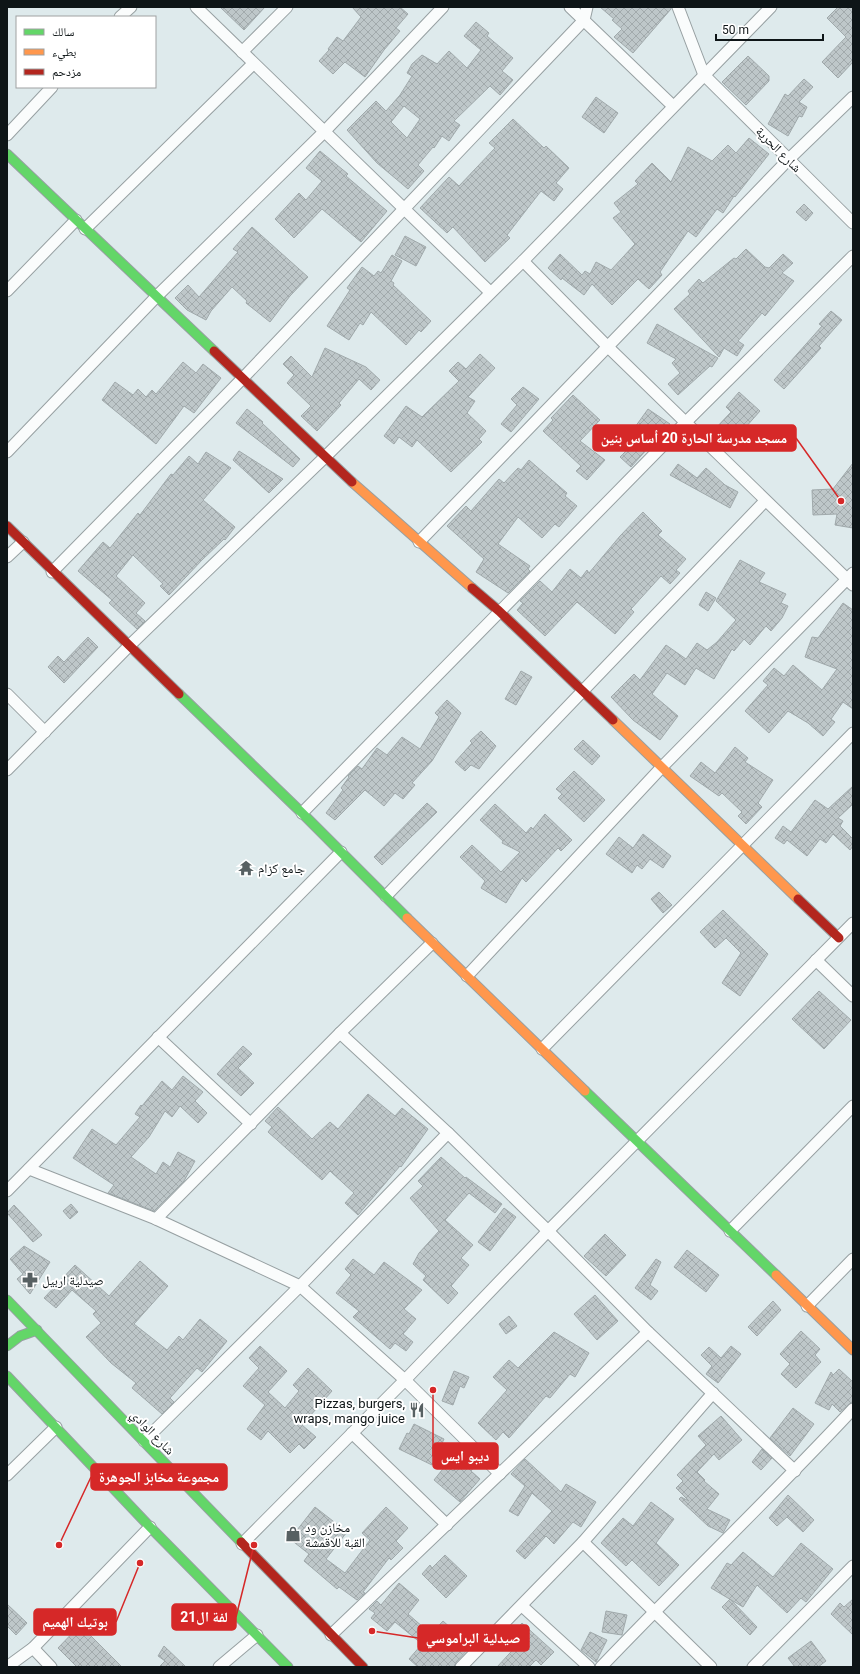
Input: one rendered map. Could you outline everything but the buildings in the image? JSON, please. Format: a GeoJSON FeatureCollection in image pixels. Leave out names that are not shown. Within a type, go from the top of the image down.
{"type":"FeatureCollection","features":[{"type":"Feature","properties":{"kind":"street"},"geometry":{"type":"LineString","coordinates":[[121,16],[130,7]]}},
{"type":"Feature","properties":{"kind":"street"},"geometry":{"type":"LineString","coordinates":[[196,7],[253,64],[405,208],[490,292]]}},
{"type":"Feature","properties":{"kind":"street"},"geometry":{"type":"LineString","coordinates":[[242,52],[287,7]]}},
{"type":"Feature","properties":{"kind":"street"},"geometry":{"type":"LineString","coordinates":[[7,452],[157,296],[324,132],[443,7]]}},
{"type":"Feature","properties":{"kind":"street"},"geometry":{"type":"LineString","coordinates":[[570,7],[673,106]]}},
{"type":"Feature","properties":{"kind":"street"},"geometry":{"type":"LineString","coordinates":[[52,572],[243,378],[584,20],[587,7]]}},
{"type":"Feature","properties":{"kind":"street"},"geometry":{"type":"LineString","coordinates":[[678,7],[704,76]]}},
{"type":"Feature","properties":{"kind":"street"},"geometry":{"type":"LineString","coordinates":[[7,770],[129,646],[325,457],[523,261],[771,7]]}},
{"type":"Feature","properties":{"kind":"street"},"geometry":{"type":"LineString","coordinates":[[85,229],[253,64]]}},
{"type":"Feature","properties":{"kind":"street","name":"شارع الحرية"},"geometry":{"type":"LineString","coordinates":[[704,76],[853,223]]}},
{"type":"Feature","properties":{"kind":"street"},"geometry":{"type":"LineString","coordinates":[[7,135],[51,88]]}},
{"type":"Feature","properties":{"kind":"street"},"geometry":{"type":"LineString","coordinates":[[419,542],[789,159],[853,97]]}},
{"type":"Feature","properties":{"kind":"street"},"geometry":{"type":"LineString","coordinates":[[7,154],[325,457],[419,542],[499,611],[839,938]]}},
{"type":"Feature","properties":{"kind":"street"},"geometry":{"type":"LineString","coordinates":[[7,291],[76,220]]}},
{"type":"Feature","properties":{"kind":"street"},"geometry":{"type":"LineString","coordinates":[[302,813],[499,611],[853,256]]}},
{"type":"Feature","properties":{"kind":"street"},"geometry":{"type":"LineString","coordinates":[[467,976],[661,768],[851,579],[766,501],[607,346],[523,261]]}},
{"type":"Feature","properties":{"kind":"street"},"geometry":{"type":"LineString","coordinates":[[386,896],[583,693],[766,501]]}},
{"type":"Feature","properties":{"kind":"street"},"geometry":{"type":"LineString","coordinates":[[7,526],[52,572],[302,813],[432,943],[638,1140],[853,1350]]}},
{"type":"Feature","properties":{"kind":"street"},"geometry":{"type":"LineString","coordinates":[[7,557],[22,542]]}},
{"type":"Feature","properties":{"kind":"street"},"geometry":{"type":"LineString","coordinates":[[7,694],[45,732]]}},
{"type":"Feature","properties":{"kind":"street"},"geometry":{"type":"LineString","coordinates":[[542,1049],[853,733]]}},
{"type":"Feature","properties":{"kind":"street"},"geometry":{"type":"LineString","coordinates":[[7,1190],[341,852]]}},
{"type":"Feature","properties":{"kind":"street"},"geometry":{"type":"LineString","coordinates":[[242,1544],[405,1380],[548,1230],[853,923]]}},
{"type":"Feature","properties":{"kind":"street"},"geometry":{"type":"LineString","coordinates":[[156,1219],[340,1033],[432,943]]}},
{"type":"Feature","properties":{"kind":"street"},"geometry":{"type":"LineString","coordinates":[[816,960],[853,996]]}},
{"type":"Feature","properties":{"kind":"street"},"geometry":{"type":"LineString","coordinates":[[340,1033],[448,1133],[548,1230],[648,1332],[795,1471]]}},
{"type":"Feature","properties":{"kind":"street"},"geometry":{"type":"LineString","coordinates":[[158,1037],[250,1124]]}},
{"type":"Feature","properties":{"kind":"street"},"geometry":{"type":"LineString","coordinates":[[730,1231],[853,1106]]}},
{"type":"Feature","properties":{"kind":"street"},"geometry":{"type":"LineString","coordinates":[[144,1441],[300,1286],[448,1133]]}},
{"type":"Feature","properties":{"kind":"street"},"geometry":{"type":"LineString","coordinates":[[29,1169],[156,1219],[300,1286],[405,1380],[500,1474]]}},
{"type":"Feature","properties":{"kind":"street"},"geometry":{"type":"LineString","coordinates":[[807,1306],[853,1259]]}},
{"type":"Feature","properties":{"kind":"street","name":"شارع الوادي"},"geometry":{"type":"LineString","coordinates":[[7,1300],[242,1544],[363,1667]]}},
{"type":"Feature","properties":{"kind":"street"},"geometry":{"type":"LineString","coordinates":[[7,1346],[20,1336],[37,1330]]}},
{"type":"Feature","properties":{"kind":"street"},"geometry":{"type":"LineString","coordinates":[[331,1635],[648,1332]]}},
{"type":"Feature","properties":{"kind":"street"},"geometry":{"type":"LineString","coordinates":[[7,1376],[150,1527],[288,1667]]}},
{"type":"Feature","properties":{"kind":"street"},"geometry":{"type":"LineString","coordinates":[[461,1667],[583,1542],[713,1393]]}},
{"type":"Feature","properties":{"kind":"street"},"geometry":{"type":"LineString","coordinates":[[601,1667],[654,1611],[795,1471],[853,1409]]}},
{"type":"Feature","properties":{"kind":"street"},"geometry":{"type":"LineString","coordinates":[[7,1476],[56,1426]]}},
{"type":"Feature","properties":{"kind":"street"},"geometry":{"type":"LineString","coordinates":[[352,1433],[447,1525]]}},
{"type":"Feature","properties":{"kind":"street"},"geometry":{"type":"LineString","coordinates":[[7,1667],[33,1648],[150,1527]]}},
{"type":"Feature","properties":{"kind":"street"},"geometry":{"type":"LineString","coordinates":[[583,1542],[711,1667]]}},
{"type":"Feature","properties":{"kind":"street"},"geometry":{"type":"LineString","coordinates":[[753,1667],[853,1566]]}},
{"type":"Feature","properties":{"kind":"street"},"geometry":{"type":"LineString","coordinates":[[522,1606],[589,1667]]}},
{"type":"Feature","properties":{"kind":"street"},"geometry":{"type":"LineString","coordinates":[[219,1667],[257,1635]]}},
{"type":"Feature","properties":{"kind":"street"},"geometry":{"type":"LineString","coordinates":[[33,1648],[51,1667]]}},
{"type":"Feature","properties":{"kind":"traffic: fast"},"geometry":{"type":"LineString","coordinates":[[7,154],[214,351]]}},
{"type":"Feature","properties":{"kind":"traffic: fast"},"geometry":{"type":"LineString","coordinates":[[179,694],[302,813],[407,918]]}},
{"type":"Feature","properties":{"kind":"traffic: fast"},"geometry":{"type":"LineString","coordinates":[[585,1091],[776,1275]]}},
{"type":"Feature","properties":{"kind":"traffic: fast"},"geometry":{"type":"LineString","coordinates":[[7,1300],[241,1542]]}},
{"type":"Feature","properties":{"kind":"traffic: fast"},"geometry":{"type":"LineString","coordinates":[[7,1346],[20,1336],[37,1330]]}},
{"type":"Feature","properties":{"kind":"traffic: fast"},"geometry":{"type":"LineString","coordinates":[[7,1376],[150,1527],[288,1667]]}},
{"type":"Feature","properties":{"kind":"traffic: slow"},"geometry":{"type":"LineString","coordinates":[[352,482],[472,588]]}},
{"type":"Feature","properties":{"kind":"traffic: slow"},"geometry":{"type":"LineString","coordinates":[[613,720],[798,899]]}},
{"type":"Feature","properties":{"kind":"traffic: slow"},"geometry":{"type":"LineString","coordinates":[[407,918],[585,1091]]}},
{"type":"Feature","properties":{"kind":"traffic: slow"},"geometry":{"type":"LineString","coordinates":[[776,1275],[853,1350]]}},
{"type":"Feature","properties":{"kind":"traffic: jam"},"geometry":{"type":"LineString","coordinates":[[214,351],[352,482]]}},
{"type":"Feature","properties":{"kind":"traffic: jam"},"geometry":{"type":"LineString","coordinates":[[7,526],[179,694]]}},
{"type":"Feature","properties":{"kind":"traffic: jam"},"geometry":{"type":"LineString","coordinates":[[472,588],[499,611],[613,720]]}},
{"type":"Feature","properties":{"kind":"traffic: jam"},"geometry":{"type":"LineString","coordinates":[[798,899],[839,938]]}},
{"type":"Feature","properties":{"kind":"traffic: jam"},"geometry":{"type":"LineString","coordinates":[[241,1542],[363,1667]]}},
{"type":"Feature","properties":{"kind":"place","name":"مسجد مدرسة الحارة 20 أساس بنين"},"geometry":{"type":"Point","coordinates":[841,501]}},
{"type":"Feature","properties":{"kind":"place","name":"جامع كزام"},"geometry":{"type":"Point","coordinates":[246,868]}},
{"type":"Feature","properties":{"kind":"place","name":"صيدلية اربيل"},"geometry":{"type":"Point","coordinates":[30,1280]}},
{"type":"Feature","properties":{"kind":"place","name":"ديبو ايس"},"geometry":{"type":"Point","coordinates":[433,1390]}},
{"type":"Feature","properties":{"kind":"place","name":"Pizzas, burgers, wraps, mango juice"},"geometry":{"type":"Point","coordinates":[417,1410]}},
{"type":"Feature","properties":{"kind":"place","name":"مخازن ود القبة للاقمشة"},"geometry":{"type":"Point","coordinates":[293,1534]}},
{"type":"Feature","properties":{"kind":"place","name":"مجموعة مخابز الجوهرة"},"geometry":{"type":"Point","coordinates":[59,1545]}},
{"type":"Feature","properties":{"kind":"place","name":"لفة ال21"},"geometry":{"type":"Point","coordinates":[254,1545]}},
{"type":"Feature","properties":{"kind":"place","name":"بوتيك الهميم"},"geometry":{"type":"Point","coordinates":[140,1563]}},
{"type":"Feature","properties":{"kind":"place","name":"صيدلية البراموسي"},"geometry":{"type":"Point","coordinates":[372,1631]}}]}
